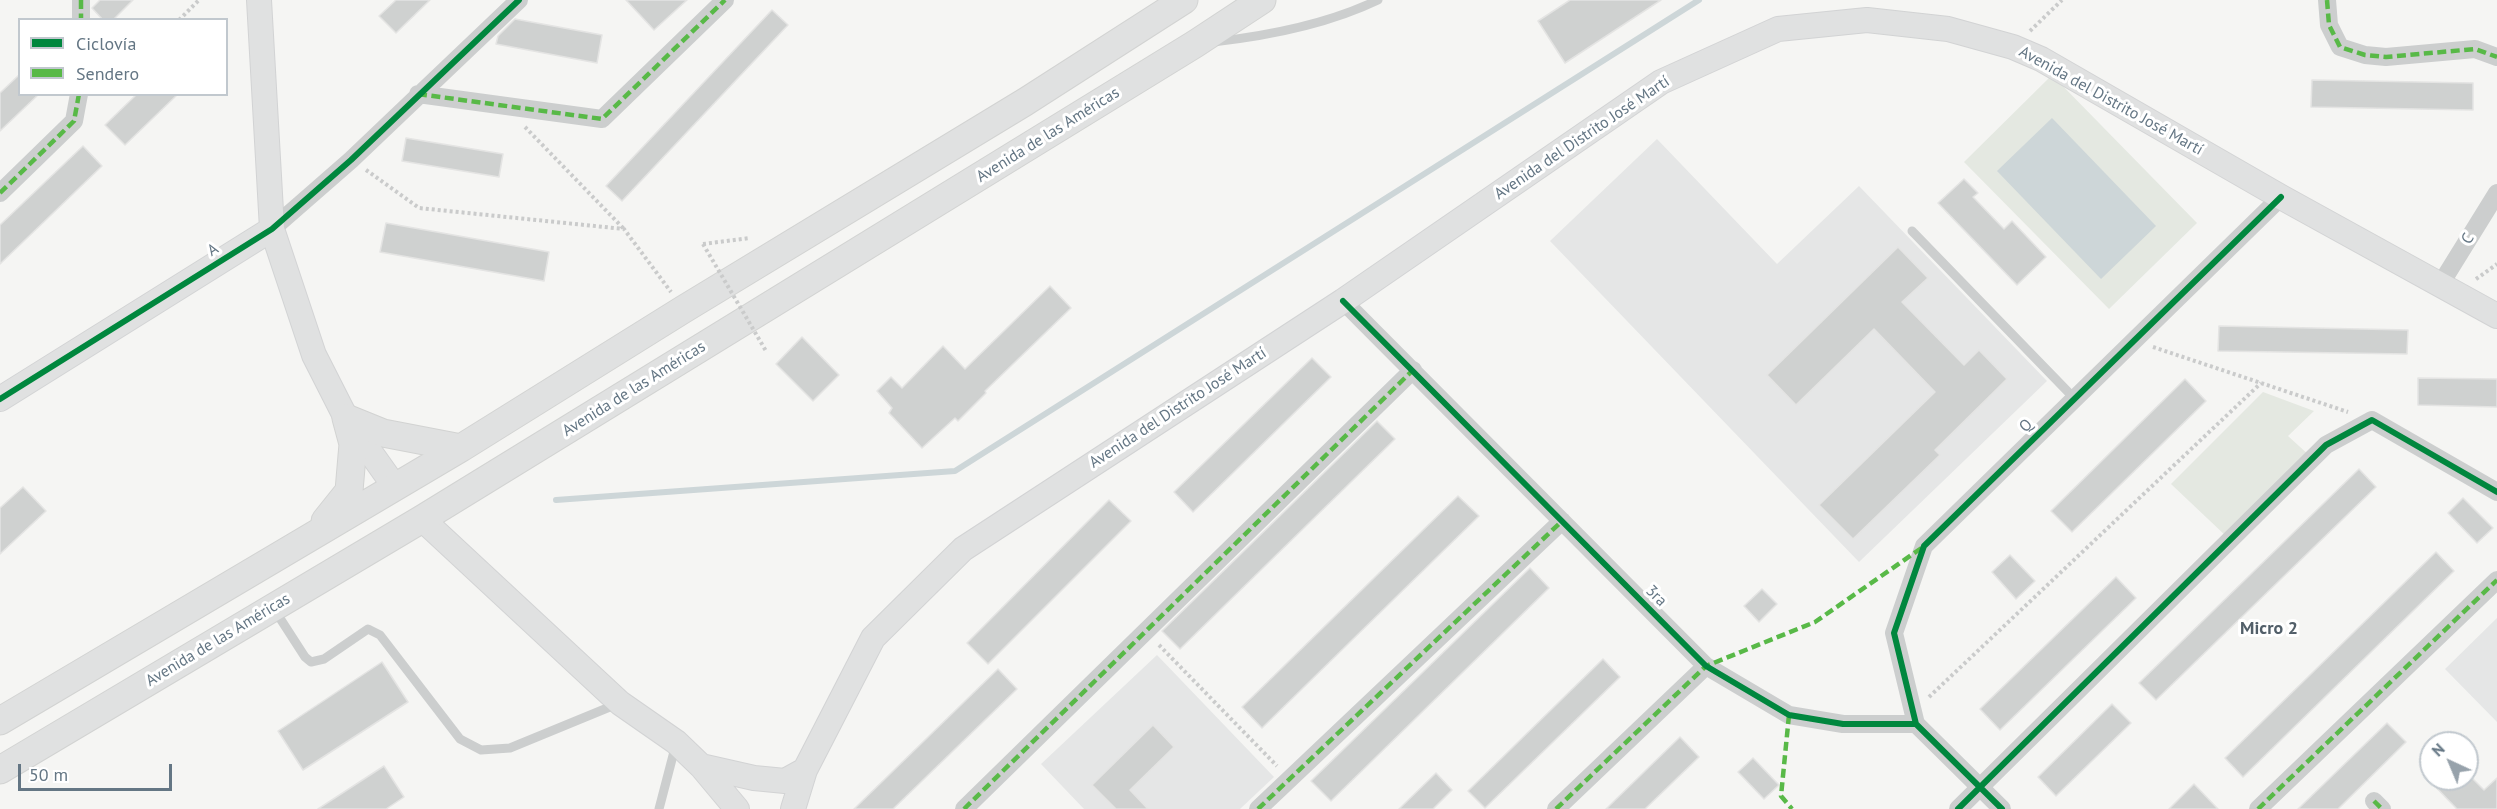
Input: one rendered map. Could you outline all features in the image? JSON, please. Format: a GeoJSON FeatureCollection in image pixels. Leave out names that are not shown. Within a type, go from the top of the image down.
{"type":"FeatureCollection","features":[{"type":"Feature","properties":{"kind":"main road"},"geometry":{"type":"LineString","coordinates":[[259,0],[272,229],[314,355],[346,418],[395,487],[422,519],[620,703],[676,742],[701,766],[737,809]]}},
{"type":"Feature","properties":{"kind":"main road"},"geometry":{"type":"LineString","coordinates":[[0,721],[461,448],[684,309],[1025,102],[1184,0]]}},
{"type":"Feature","properties":{"kind":"main road","name":"Avenida de las Américas"},"geometry":{"type":"LineString","coordinates":[[0,770],[422,519],[1195,44],[1262,0]]}},
{"type":"Feature","properties":{"kind":"main road","name":"Avenida del Distrito José Martí"},"geometry":{"type":"LineString","coordinates":[[793,809],[805,770],[873,638],[963,549],[1343,301],[1660,82],[1778,29],[1866,20],[1948,29],[2013,47],[2041,59],[2281,197],[2497,316]]}},
{"type":"Feature","properties":{"kind":"main road","name":"A"},"geometry":{"type":"LineString","coordinates":[[0,399],[272,229]]}},
{"type":"Feature","properties":{"kind":"main road"},"geometry":{"type":"LineString","coordinates":[[346,418],[383,433],[461,448]]}},
{"type":"Feature","properties":{"kind":"main road"},"geometry":{"type":"LineString","coordinates":[[312,537],[350,491],[353,444],[346,418]]}},
{"type":"Feature","properties":{"kind":"main road"},"geometry":{"type":"LineString","coordinates":[[701,766],[754,778],[785,781],[805,770]]}},
{"type":"Feature","properties":{"kind":"street"},"geometry":{"type":"LineString","coordinates":[[81,0],[81,18]]}},
{"type":"Feature","properties":{"kind":"street","name":"A"},"geometry":{"type":"LineString","coordinates":[[272,229],[351,159],[519,0]]}},
{"type":"Feature","properties":{"kind":"street"},"geometry":{"type":"LineString","coordinates":[[418,94],[602,119],[725,0]]}},
{"type":"Feature","properties":{"kind":"street"},"geometry":{"type":"LineString","coordinates":[[2327,0],[2329,25],[2340,47],[2365,55],[2386,57],[2475,49],[2497,57]]}},
{"type":"Feature","properties":{"kind":"street"},"geometry":{"type":"LineString","coordinates":[[0,193],[74,122],[79,96]]}},
{"type":"Feature","properties":{"kind":"street","name":"C"},"geometry":{"type":"LineString","coordinates":[[2440,285],[2497,193]]}},
{"type":"Feature","properties":{"kind":"street","name":"Q"},"geometry":{"type":"LineString","coordinates":[[1914,718],[1894,633],[1924,546],[2281,197]]}},
{"type":"Feature","properties":{"kind":"street","name":"3ra"},"geometry":{"type":"LineString","coordinates":[[1343,301],[1706,666],[1789,715],[1843,724],[1914,718]]}},
{"type":"Feature","properties":{"kind":"street"},"geometry":{"type":"LineString","coordinates":[[964,809],[1413,370]]}},
{"type":"Feature","properties":{"kind":"street"},"geometry":{"type":"LineString","coordinates":[[1958,809],[2324,443],[2372,420],[2497,492]]}},
{"type":"Feature","properties":{"kind":"street"},"geometry":{"type":"LineString","coordinates":[[1258,809],[1562,520]]}},
{"type":"Feature","properties":{"kind":"street"},"geometry":{"type":"LineString","coordinates":[[2258,809],[2497,580]]}},
{"type":"Feature","properties":{"kind":"street"},"geometry":{"type":"LineString","coordinates":[[1556,809],[1706,666]]}},
{"type":"Feature","properties":{"kind":"street"},"geometry":{"type":"LineString","coordinates":[[1914,718],[2002,809]]}},
{"type":"Feature","properties":{"kind":"lane"},"geometry":{"type":"LineString","coordinates":[[1195,44],[1272,34],[1306,25],[1378,0]]}},
{"type":"Feature","properties":{"kind":"lane"},"geometry":{"type":"LineString","coordinates":[[1912,231],[2074,398]]}},
{"type":"Feature","properties":{"kind":"lane"},"geometry":{"type":"LineString","coordinates":[[272,607],[305,657],[311,662],[324,659],[368,628],[380,635],[460,739],[481,750],[510,748],[620,703]]}},
{"type":"Feature","properties":{"kind":"lane"},"geometry":{"type":"LineString","coordinates":[[659,809],[676,742]]}},
{"type":"Feature","properties":{"kind":"path"},"geometry":{"type":"LineString","coordinates":[[181,18],[199,0]]}},
{"type":"Feature","properties":{"kind":"path"},"geometry":{"type":"LineString","coordinates":[[2013,47],[2062,0]]}},
{"type":"Feature","properties":{"kind":"path"},"geometry":{"type":"LineString","coordinates":[[506,107],[624,229],[684,309]]}},
{"type":"Feature","properties":{"kind":"path"},"geometry":{"type":"LineString","coordinates":[[351,159],[419,208],[624,229]]}},
{"type":"Feature","properties":{"kind":"path"},"geometry":{"type":"LineString","coordinates":[[750,237],[703,244],[766,351]]}},
{"type":"Feature","properties":{"kind":"path"},"geometry":{"type":"LineString","coordinates":[[2133,340],[2372,420]]}},
{"type":"Feature","properties":{"kind":"path"},"geometry":{"type":"LineString","coordinates":[[1914,718],[2261,383]]}},
{"type":"Feature","properties":{"kind":"path"},"geometry":{"type":"LineString","coordinates":[[1146,632],[1290,779]]}},
{"type":"Feature","properties":{"kind":"shaded area"},"geometry":{"type":"Polygon","coordinates":[[[2052,75],[2197,223],[2109,309],[1964,162],[2052,75]]]}},
{"type":"Feature","properties":{"kind":"shaded area"},"geometry":{"type":"Polygon","coordinates":[[[2052,118],[2156,226],[2101,279],[1997,171],[2052,118]]]}},
{"type":"Feature","properties":{"kind":"shaded area"},"geometry":{"type":"Polygon","coordinates":[[[1657,139],[1777,264],[1859,186],[2047,381],[1859,562],[1550,241],[1657,139]]]}},
{"type":"Feature","properties":{"kind":"shaded area"},"geometry":{"type":"Polygon","coordinates":[[[2263,392],[2314,411],[2288,436],[2310,456],[2227,537],[2171,484],[2263,392]]]}},
{"type":"Feature","properties":{"kind":"shaded area"},"geometry":{"type":"Polygon","coordinates":[[[2497,618],[2497,722],[2445,669],[2497,618]]]}},
{"type":"Feature","properties":{"kind":"shaded area"},"geometry":{"type":"Polygon","coordinates":[[[1157,655],[1274,777],[1240,809],[1084,809],[1041,764],[1157,655]]]}},
{"type":"Feature","properties":{"kind":"building"},"geometry":{"type":"Polygon","coordinates":[[[100,0],[133,0],[115,18],[101,18],[92,8],[100,0]]]}},
{"type":"Feature","properties":{"kind":"building"},"geometry":{"type":"Polygon","coordinates":[[[396,0],[430,0],[396,33],[379,16],[396,0]]]}},
{"type":"Feature","properties":{"kind":"building"},"geometry":{"type":"Polygon","coordinates":[[[626,0],[687,0],[654,30],[626,0]]]}},
{"type":"Feature","properties":{"kind":"building"},"geometry":{"type":"Polygon","coordinates":[[[1570,0],[1661,0],[1565,63],[1538,21],[1570,0]]]}},
{"type":"Feature","properties":{"kind":"building"},"geometry":{"type":"Polygon","coordinates":[[[772,10],[788,25],[622,201],[606,186],[772,10]]]}},
{"type":"Feature","properties":{"kind":"building"},"geometry":{"type":"Polygon","coordinates":[[[515,19],[602,35],[597,63],[496,44],[498,36],[515,19]]]}},
{"type":"Feature","properties":{"kind":"building"},"geometry":{"type":"Polygon","coordinates":[[[18,76],[18,96],[37,96],[0,131],[0,93],[18,76]]]}},
{"type":"Feature","properties":{"kind":"building"},"geometry":{"type":"Polygon","coordinates":[[[2312,80],[2473,83],[2473,110],[2311,107],[2312,80]]]}},
{"type":"Feature","properties":{"kind":"building"},"geometry":{"type":"Polygon","coordinates":[[[135,96],[176,96],[125,145],[105,125],[135,96]]]}},
{"type":"Feature","properties":{"kind":"building"},"geometry":{"type":"Polygon","coordinates":[[[406,138],[503,154],[499,177],[402,161],[406,138]]]}},
{"type":"Feature","properties":{"kind":"building"},"geometry":{"type":"Polygon","coordinates":[[[83,146],[102,166],[0,264],[0,225],[83,146]]]}},
{"type":"Feature","properties":{"kind":"building"},"geometry":{"type":"Polygon","coordinates":[[[1964,179],[1978,193],[1973,197],[2004,229],[2012,221],[2046,257],[2017,285],[1938,203],[1964,179]]]}},
{"type":"Feature","properties":{"kind":"building"},"geometry":{"type":"Polygon","coordinates":[[[386,223],[549,252],[544,281],[380,252],[386,223]]]}},
{"type":"Feature","properties":{"kind":"building"},"geometry":{"type":"Polygon","coordinates":[[[1898,247],[1928,278],[1902,302],[1964,365],[1979,350],[2007,379],[1935,450],[1940,455],[1853,539],[1819,505],[1935,392],[1874,329],[1796,405],[1767,375],[1898,247]]]}},
{"type":"Feature","properties":{"kind":"building"},"geometry":{"type":"Polygon","coordinates":[[[1050,286],[1071,308],[985,391],[986,393],[958,421],[955,418],[922,448],[889,413],[892,408],[877,391],[891,377],[902,388],[943,346],[965,369],[1050,286]]]}},
{"type":"Feature","properties":{"kind":"building"},"geometry":{"type":"Polygon","coordinates":[[[2219,326],[2408,330],[2407,354],[2218,351],[2219,326]]]}},
{"type":"Feature","properties":{"kind":"building"},"geometry":{"type":"Polygon","coordinates":[[[802,337],[839,375],[813,401],[776,364],[802,337]]]}},
{"type":"Feature","properties":{"kind":"building"},"geometry":{"type":"Polygon","coordinates":[[[1312,358],[1331,377],[1193,512],[1174,492],[1312,358]]]}},
{"type":"Feature","properties":{"kind":"building"},"geometry":{"type":"Polygon","coordinates":[[[2418,378],[2497,379],[2497,407],[2418,405],[2418,378]]]}},
{"type":"Feature","properties":{"kind":"building"},"geometry":{"type":"Polygon","coordinates":[[[2185,379],[2206,401],[2072,532],[2051,511],[2185,379]]]}},
{"type":"Feature","properties":{"kind":"building"},"geometry":{"type":"Polygon","coordinates":[[[1377,421],[1395,439],[1180,649],[1162,631],[1377,421]]]}},
{"type":"Feature","properties":{"kind":"building"},"geometry":{"type":"Polygon","coordinates":[[[2359,469],[2376,487],[2156,700],[2139,683],[2359,469]]]}},
{"type":"Feature","properties":{"kind":"building"},"geometry":{"type":"Polygon","coordinates":[[[23,487],[46,511],[0,554],[0,508],[23,487]]]}},
{"type":"Feature","properties":{"kind":"building"},"geometry":{"type":"Polygon","coordinates":[[[1458,496],[1479,516],[1262,728],[1242,707],[1458,496]]]}},
{"type":"Feature","properties":{"kind":"building"},"geometry":{"type":"Polygon","coordinates":[[[2463,498],[2493,528],[2477,543],[2448,513],[2463,498]]]}},
{"type":"Feature","properties":{"kind":"building"},"geometry":{"type":"Polygon","coordinates":[[[1109,500],[1131,521],[988,664],[967,643],[1109,500]]]}},
{"type":"Feature","properties":{"kind":"building"},"geometry":{"type":"Polygon","coordinates":[[[2436,552],[2454,571],[2243,777],[2225,758],[2436,552]]]}},
{"type":"Feature","properties":{"kind":"building"},"geometry":{"type":"Polygon","coordinates":[[[2010,555],[2035,581],[2016,599],[1992,572],[2010,555]]]}},
{"type":"Feature","properties":{"kind":"building"},"geometry":{"type":"Polygon","coordinates":[[[1530,568],[1549,588],[1331,801],[1311,781],[1530,568]]]}},
{"type":"Feature","properties":{"kind":"building"},"geometry":{"type":"Polygon","coordinates":[[[2116,577],[2136,598],[2000,730],[1980,709],[2116,577]]]}},
{"type":"Feature","properties":{"kind":"building"},"geometry":{"type":"Polygon","coordinates":[[[1762,589],[1777,604],[1759,622],[1744,606],[1762,589]]]}},
{"type":"Feature","properties":{"kind":"building"},"geometry":{"type":"Polygon","coordinates":[[[1603,659],[1620,677],[1485,808],[1468,791],[1603,659]]]}},
{"type":"Feature","properties":{"kind":"building"},"geometry":{"type":"Polygon","coordinates":[[[382,662],[408,702],[303,770],[278,731],[382,662]]]}},
{"type":"Feature","properties":{"kind":"building"},"geometry":{"type":"Polygon","coordinates":[[[998,669],[1017,689],[893,809],[854,809],[998,669]]]}},
{"type":"Feature","properties":{"kind":"building"},"geometry":{"type":"Polygon","coordinates":[[[2112,704],[2131,723],[2056,796],[2038,777],[2112,704]]]}},
{"type":"Feature","properties":{"kind":"building"},"geometry":{"type":"Polygon","coordinates":[[[2387,723],[2406,742],[2338,809],[2298,809],[2387,723]]]}},
{"type":"Feature","properties":{"kind":"building"},"geometry":{"type":"Polygon","coordinates":[[[1153,725],[1174,747],[1130,790],[1148,809],[1116,809],[1092,785],[1153,725]]]}},
{"type":"Feature","properties":{"kind":"building"},"geometry":{"type":"Polygon","coordinates":[[[1680,737],[1699,757],[1645,809],[1606,809],[1680,737]]]}},
{"type":"Feature","properties":{"kind":"building"},"geometry":{"type":"Polygon","coordinates":[[[1753,758],[1779,785],[1764,799],[1738,772],[1753,758]]]}},
{"type":"Feature","properties":{"kind":"building"},"geometry":{"type":"Polygon","coordinates":[[[384,766],[404,797],[386,809],[318,809],[384,766]]]}},
{"type":"Feature","properties":{"kind":"building"},"geometry":{"type":"Polygon","coordinates":[[[1436,773],[1452,790],[1433,809],[1399,809],[1436,773]]]}},
{"type":"Feature","properties":{"kind":"building"},"geometry":{"type":"Polygon","coordinates":[[[2497,778],[2497,809],[2457,809],[2440,791],[2479,791],[2479,785],[2484,790],[2497,778]]]}},
{"type":"Feature","properties":{"kind":"building"},"geometry":{"type":"Polygon","coordinates":[[[2194,784],[2218,809],[2169,809],[2194,784]]]}},
{"type":"Feature","properties":{"kind":"waterway"},"geometry":{"type":"LineString","coordinates":[[556,500],[955,471],[1699,0]]}},
{"type":"Feature","properties":{"kind":"marked path"},"geometry":{"type":"LineString","coordinates":[[81,0],[81,18]]}},
{"type":"Feature","properties":{"kind":"marked path"},"geometry":{"type":"LineString","coordinates":[[418,94],[602,119],[725,0]]}},
{"type":"Feature","properties":{"kind":"marked path"},"geometry":{"type":"LineString","coordinates":[[2327,0],[2329,25],[2340,47],[2365,55],[2386,57],[2475,49],[2497,57]]}},
{"type":"Feature","properties":{"kind":"marked path"},"geometry":{"type":"LineString","coordinates":[[0,193],[74,121],[79,96]]}},
{"type":"Feature","properties":{"kind":"marked path"},"geometry":{"type":"LineString","coordinates":[[964,809],[1413,370]]}},
{"type":"Feature","properties":{"kind":"marked path"},"geometry":{"type":"LineString","coordinates":[[1258,809],[1562,521]]}},
{"type":"Feature","properties":{"kind":"marked path"},"geometry":{"type":"LineString","coordinates":[[1556,809],[1706,666],[1815,622],[1923,547]]}},
{"type":"Feature","properties":{"kind":"marked path"},"geometry":{"type":"LineString","coordinates":[[2258,809],[2497,580]]}},
{"type":"Feature","properties":{"kind":"marked path"},"geometry":{"type":"LineString","coordinates":[[1789,715],[1781,796],[1792,809]]}},
{"type":"Feature","properties":{"kind":"marked path"},"geometry":{"type":"LineString","coordinates":[[2374,801],[2382,809]]}},
{"type":"Feature","properties":{"kind":"cycle path"},"geometry":{"type":"LineString","coordinates":[[0,399],[272,229],[351,160],[519,0]]}},
{"type":"Feature","properties":{"kind":"cycle path"},"geometry":{"type":"LineString","coordinates":[[1916,724],[1894,633],[1924,546],[2281,197]]}},
{"type":"Feature","properties":{"kind":"cycle path"},"geometry":{"type":"LineString","coordinates":[[1343,301],[1706,666],[1789,715],[1843,724],[1916,724],[2002,809]]}},
{"type":"Feature","properties":{"kind":"cycle path"},"geometry":{"type":"LineString","coordinates":[[1958,809],[2326,445],[2372,420],[2497,492]]}},
{"type":"Feature","properties":{"kind":"district","name":"Micro 2"},"geometry":{"type":"Point","coordinates":[2269,629]}}]}
